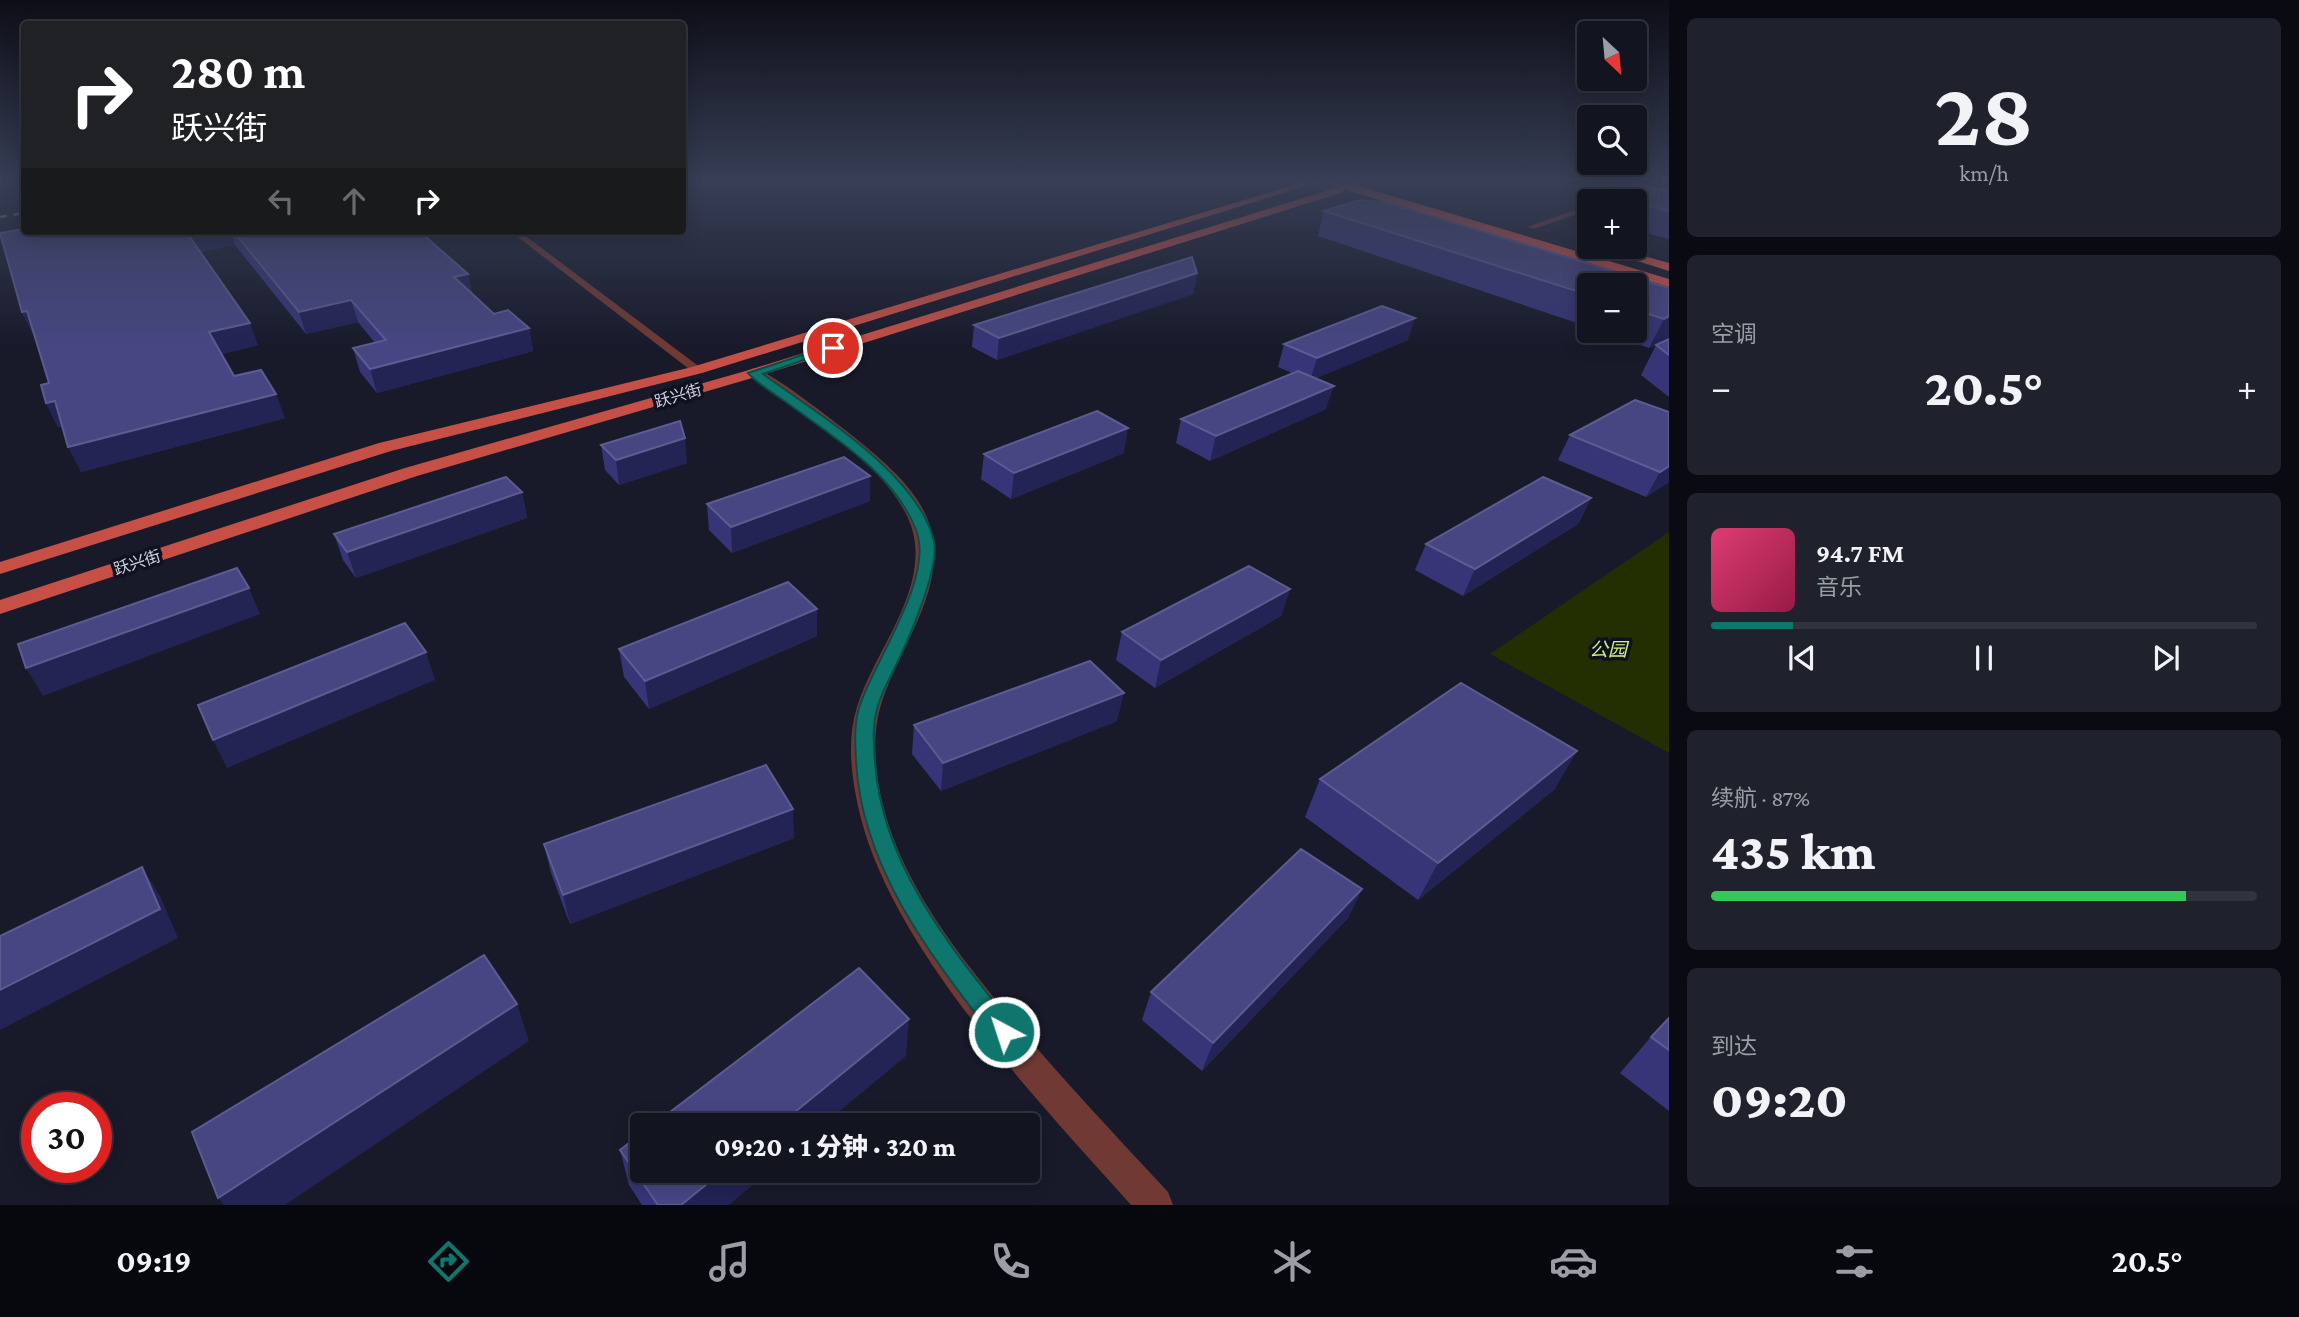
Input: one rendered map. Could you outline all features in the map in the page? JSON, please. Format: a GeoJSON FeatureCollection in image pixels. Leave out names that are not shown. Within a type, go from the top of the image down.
{"type":"FeatureCollection","features":[{"type":"Feature","properties":{"kind":"highway"},"geometry":{"type":"LineString","coordinates":[[1515,236],[1669,283]]}},
{"type":"Feature","properties":{"kind":"highway"},"geometry":{"type":"LineString","coordinates":[[1641,259],[1669,267]]}},
{"type":"Feature","properties":{"kind":"main road","name":"跃兴街"},"geometry":{"type":"LineString","coordinates":[[0,568],[385,447],[697,370],[1129,236]]}},
{"type":"Feature","properties":{"kind":"main road","name":"跃兴街"},"geometry":{"type":"LineString","coordinates":[[0,607],[411,472],[754,373],[1179,236]]}},
{"type":"Feature","properties":{"kind":"street"},"geometry":{"type":"LineString","coordinates":[[754,373],[853,446],[884,473],[916,513],[928,543],[921,582],[901,637],[868,707],[864,734],[864,760],[873,811],[897,878],[946,958],[975,997],[1057,1096],[1155,1205]]}},
{"type":"Feature","properties":{"kind":"lane"},"geometry":{"type":"LineString","coordinates":[[521,236],[697,370]]}},
{"type":"Feature","properties":{"kind":"green space","name":"公园"},"geometry":{"type":"Polygon","coordinates":[[[1669,532],[1669,753],[1490,654],[1669,532]]]}},
{"type":"Feature","properties":{"kind":"building"},"geometry":{"type":"Polygon","coordinates":[[[1,236],[189,236],[250,323],[209,332],[234,376],[261,370],[276,394],[68,447],[55,401],[46,403],[41,385],[49,383],[27,311],[22,312],[1,236]]]}},
{"type":"Feature","properties":{"kind":"building"},"geometry":{"type":"Polygon","coordinates":[[[237,236],[425,236],[468,274],[454,277],[494,314],[508,310],[529,328],[370,369],[353,348],[386,340],[351,300],[299,312],[237,236]]]}},
{"type":"Feature","properties":{"kind":"building"},"geometry":{"type":"Polygon","coordinates":[[[1404,236],[1497,236],[1619,273],[1577,273],[1577,291],[1404,236]]]}},
{"type":"Feature","properties":{"kind":"building"},"geometry":{"type":"Polygon","coordinates":[[[1192,257],[1197,273],[999,338],[974,325],[1192,257]]]}},
{"type":"Feature","properties":{"kind":"building"},"geometry":{"type":"Polygon","coordinates":[[[1647,281],[1669,288],[1669,316],[1664,319],[1647,313],[1647,281]]]}},
{"type":"Feature","properties":{"kind":"building"},"geometry":{"type":"Polygon","coordinates":[[[1382,306],[1415,318],[1317,358],[1284,344],[1382,306]]]}},
{"type":"Feature","properties":{"kind":"building"},"geometry":{"type":"Polygon","coordinates":[[[1669,339],[1669,355],[1656,345],[1669,339]]]}},
{"type":"Feature","properties":{"kind":"building"},"geometry":{"type":"Polygon","coordinates":[[[1298,371],[1334,386],[1216,436],[1181,419],[1298,371]]]}},
{"type":"Feature","properties":{"kind":"building"},"geometry":{"type":"Polygon","coordinates":[[[1635,400],[1669,412],[1669,466],[1660,472],[1570,435],[1635,400]]]}},
{"type":"Feature","properties":{"kind":"building"},"geometry":{"type":"Polygon","coordinates":[[[1097,411],[1128,428],[1014,473],[984,454],[1097,411]]]}},
{"type":"Feature","properties":{"kind":"building"},"geometry":{"type":"Polygon","coordinates":[[[680,421],[685,438],[616,460],[601,445],[680,421]]]}},
{"type":"Feature","properties":{"kind":"building"},"geometry":{"type":"Polygon","coordinates":[[[844,457],[870,476],[731,527],[707,504],[844,457]]]}},
{"type":"Feature","properties":{"kind":"building"},"geometry":{"type":"Polygon","coordinates":[[[506,477],[522,492],[347,552],[334,534],[506,477]]]}},
{"type":"Feature","properties":{"kind":"building"},"geometry":{"type":"Polygon","coordinates":[[[1543,477],[1591,498],[1475,569],[1426,544],[1543,477]]]}},
{"type":"Feature","properties":{"kind":"building"},"geometry":{"type":"Polygon","coordinates":[[[1249,566],[1290,589],[1161,660],[1122,632],[1249,566]]]}},
{"type":"Feature","properties":{"kind":"building"},"geometry":{"type":"Polygon","coordinates":[[[237,568],[249,588],[26,668],[18,644],[237,568]]]}},
{"type":"Feature","properties":{"kind":"building"},"geometry":{"type":"Polygon","coordinates":[[[788,582],[817,609],[645,681],[619,649],[788,582]]]}},
{"type":"Feature","properties":{"kind":"building"},"geometry":{"type":"Polygon","coordinates":[[[405,623],[426,652],[213,740],[198,705],[405,623]]]}},
{"type":"Feature","properties":{"kind":"building"},"geometry":{"type":"Polygon","coordinates":[[[1090,661],[1124,693],[943,763],[914,725],[1090,661]]]}},
{"type":"Feature","properties":{"kind":"building"},"geometry":{"type":"Polygon","coordinates":[[[1461,683],[1577,751],[1438,863],[1320,779],[1461,683]]]}},
{"type":"Feature","properties":{"kind":"building"},"geometry":{"type":"Polygon","coordinates":[[[766,765],[793,809],[563,895],[544,844],[766,765]]]}},
{"type":"Feature","properties":{"kind":"building"},"geometry":{"type":"Polygon","coordinates":[[[1301,849],[1362,889],[1213,1043],[1151,992],[1301,849]]]}},
{"type":"Feature","properties":{"kind":"building"},"geometry":{"type":"Polygon","coordinates":[[[142,867],[160,909],[0,990],[0,936],[142,867]]]}},
{"type":"Feature","properties":{"kind":"building"},"geometry":{"type":"Polygon","coordinates":[[[484,955],[517,1004],[218,1198],[192,1132],[484,955]]]}},
{"type":"Feature","properties":{"kind":"building"},"geometry":{"type":"Polygon","coordinates":[[[859,968],[909,1019],[794,1113],[669,1113],[859,968]]]}},
{"type":"Feature","properties":{"kind":"building"},"geometry":{"type":"Polygon","coordinates":[[[1669,1018],[1669,1050],[1651,1037],[1669,1018]]]}},
{"type":"Feature","properties":{"kind":"building"},"geometry":{"type":"Polygon","coordinates":[[[630,1142],[630,1164],[620,1150],[630,1142]]]}},
{"type":"Feature","properties":{"kind":"building"},"geometry":{"type":"Polygon","coordinates":[[[643,1183],[708,1183],[681,1205],[658,1205],[643,1183]]]}},
{"type":"Feature","properties":{"kind":"route"},"geometry":{"type":"LineString","coordinates":[[833,348],[754,373],[853,446],[884,473],[916,513],[923,528],[928,543],[925,569],[901,637],[868,707],[864,734],[867,785],[876,823],[897,878],[946,958],[1004,1032]]}}]}
